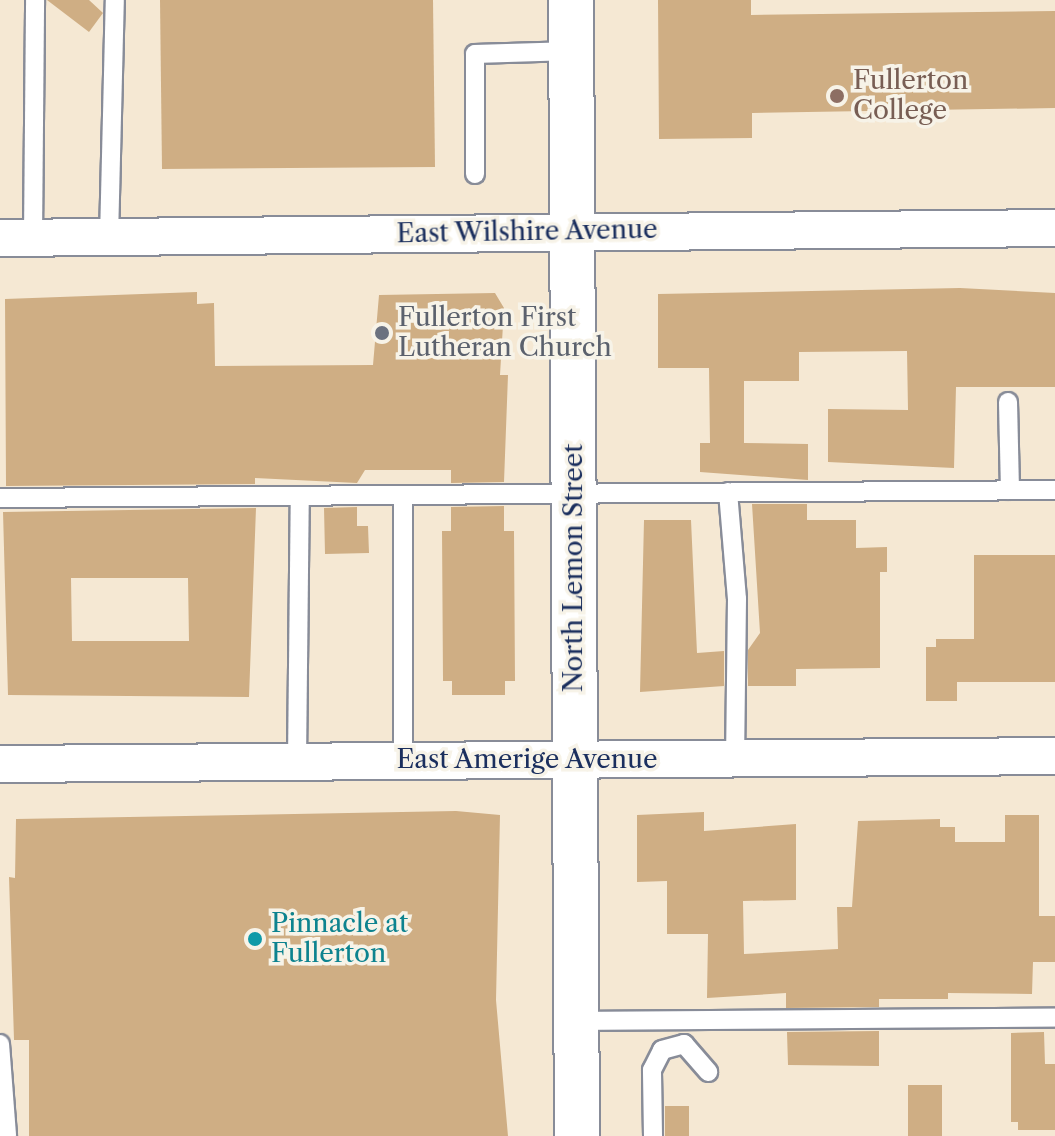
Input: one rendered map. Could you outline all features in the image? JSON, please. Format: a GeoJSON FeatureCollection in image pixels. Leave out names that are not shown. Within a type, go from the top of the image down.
{"type":"FeatureCollection","features":[{"type":"Feature","properties":{"kind":"street","name":"North Lemon Street"},"geometry":{"type":"LineString","coordinates":[[571,0],[577,1136]]}},
{"type":"Feature","properties":{"kind":"street","name":"East Wilshire Avenue"},"geometry":{"type":"LineString","coordinates":[[16,238],[1055,228]]}},
{"type":"Feature","properties":{"kind":"street","name":"East Amerige Avenue"},"geometry":{"type":"LineString","coordinates":[[0,764],[1055,756]]}},
{"type":"Feature","properties":{"kind":"lane"},"geometry":{"type":"LineString","coordinates":[[16,238],[35,0]]}},
{"type":"Feature","properties":{"kind":"lane"},"geometry":{"type":"LineString","coordinates":[[109,238],[115,0]]}},
{"type":"Feature","properties":{"kind":"lane"},"geometry":{"type":"LineString","coordinates":[[475,174],[475,54],[572,51]]}},
{"type":"Feature","properties":{"kind":"lane"},"geometry":{"type":"LineString","coordinates":[[1008,402],[1010,490]]}},
{"type":"Feature","properties":{"kind":"lane"},"geometry":{"type":"LineString","coordinates":[[0,498],[1055,490]]}},
{"type":"Feature","properties":{"kind":"lane"},"geometry":{"type":"LineString","coordinates":[[728,492],[737,599],[735,758]]}},
{"type":"Feature","properties":{"kind":"lane"},"geometry":{"type":"LineString","coordinates":[[403,495],[403,761]]}},
{"type":"Feature","properties":{"kind":"lane"},"geometry":{"type":"LineString","coordinates":[[297,762],[300,496]]}},
{"type":"Feature","properties":{"kind":"lane"},"geometry":{"type":"LineString","coordinates":[[577,1021],[1055,1018]]}},
{"type":"Feature","properties":{"kind":"lane"},"geometry":{"type":"LineString","coordinates":[[0,1044],[7,1136]]}},
{"type":"Feature","properties":{"kind":"lane"},"geometry":{"type":"LineString","coordinates":[[653,1136],[652,1070],[662,1050],[684,1044],[708,1072]]}},
{"type":"Feature","properties":{"kind":"building"},"geometry":{"type":"Polygon","coordinates":[[[47,0],[89,0],[103,13],[89,32],[47,0]]]}},
{"type":"Feature","properties":{"kind":"building"},"geometry":{"type":"Polygon","coordinates":[[[160,0],[433,0],[435,167],[162,169],[160,0]]]}},
{"type":"Feature","properties":{"kind":"building"},"geometry":{"type":"Polygon","coordinates":[[[658,0],[751,0],[751,15],[1055,11],[1055,108],[752,113],[752,138],[659,139],[658,0]]]}},
{"type":"Feature","properties":{"kind":"building"},"geometry":{"type":"Polygon","coordinates":[[[960,288],[1055,293],[1055,387],[956,387],[954,468],[828,462],[828,409],[908,410],[907,351],[799,352],[799,381],[744,381],[744,443],[808,444],[808,480],[700,472],[700,443],[710,443],[709,368],[658,368],[658,294],[960,288]]]}},
{"type":"Feature","properties":{"kind":"building"},"geometry":{"type":"Polygon","coordinates":[[[197,292],[197,304],[214,303],[215,366],[373,365],[379,295],[495,293],[504,308],[500,375],[508,375],[504,482],[451,483],[451,470],[365,470],[357,483],[255,478],[255,484],[6,486],[5,299],[197,292]]]}},
{"type":"Feature","properties":{"kind":"building"},"geometry":{"type":"Polygon","coordinates":[[[752,504],[807,504],[807,520],[856,520],[856,548],[887,547],[887,572],[880,572],[880,668],[796,669],[796,686],[748,686],[748,650],[760,633],[752,504]]]}},
{"type":"Feature","properties":{"kind":"building"},"geometry":{"type":"Polygon","coordinates":[[[504,506],[504,531],[514,531],[515,681],[505,681],[505,695],[452,695],[452,681],[443,681],[442,531],[451,531],[451,507],[504,506]]]}},
{"type":"Feature","properties":{"kind":"building"},"geometry":{"type":"Polygon","coordinates":[[[357,507],[357,526],[368,526],[369,553],[325,554],[324,508],[357,507]]]}},
{"type":"Feature","properties":{"kind":"building"},"geometry":{"type":"Polygon","coordinates":[[[256,508],[249,697],[8,695],[3,512],[256,508]],[[71,578],[72,641],[189,641],[188,578],[71,578]]]}},
{"type":"Feature","properties":{"kind":"building"},"geometry":{"type":"Polygon","coordinates":[[[644,520],[691,520],[697,653],[724,651],[724,686],[640,692],[644,520]]]}},
{"type":"Feature","properties":{"kind":"building"},"geometry":{"type":"Polygon","coordinates":[[[974,555],[1055,555],[1055,682],[957,682],[957,701],[926,701],[926,647],[936,647],[936,639],[974,639],[974,555]]]}},
{"type":"Feature","properties":{"kind":"building","name":"Pinnacle at Fullerton"},"geometry":{"type":"Polygon","coordinates":[[[456,811],[500,815],[496,1000],[508,1136],[29,1136],[29,1040],[14,1040],[9,877],[15,878],[16,819],[456,811]]]}},
{"type":"Feature","properties":{"kind":"building"},"geometry":{"type":"Polygon","coordinates":[[[704,812],[704,831],[796,824],[796,900],[743,901],[744,954],[838,949],[837,907],[852,907],[858,821],[940,819],[940,827],[955,827],[955,842],[1005,842],[1005,815],[1039,815],[1039,916],[1055,916],[1055,962],[1033,962],[1032,994],[948,993],[948,999],[879,999],[879,1007],[786,1008],[786,993],[707,998],[708,934],[667,934],[667,881],[637,882],[637,815],[704,812]]]}},
{"type":"Feature","properties":{"kind":"building"},"geometry":{"type":"Polygon","coordinates":[[[879,1031],[879,1066],[788,1065],[787,1032],[879,1031]]]}},
{"type":"Feature","properties":{"kind":"building"},"geometry":{"type":"Polygon","coordinates":[[[1044,1032],[1045,1064],[1055,1064],[1055,1130],[1018,1130],[1018,1122],[1011,1122],[1011,1033],[1044,1032]]]}},
{"type":"Feature","properties":{"kind":"building"},"geometry":{"type":"Polygon","coordinates":[[[908,1085],[942,1085],[942,1136],[908,1136],[908,1085]]]}},
{"type":"Feature","properties":{"kind":"building"},"geometry":{"type":"Polygon","coordinates":[[[665,1106],[689,1106],[689,1136],[665,1136],[665,1106]]]}},
{"type":"Feature","properties":{"kind":"place","name":"Fullerton College"},"geometry":{"type":"Point","coordinates":[837,96]}},
{"type":"Feature","properties":{"kind":"place","name":"Fullerton First Lutheran Church"},"geometry":{"type":"Point","coordinates":[382,333]}},
{"type":"Feature","properties":{"kind":"place","name":"Pinnacle at Fullerton"},"geometry":{"type":"Point","coordinates":[255,939]}}]}
